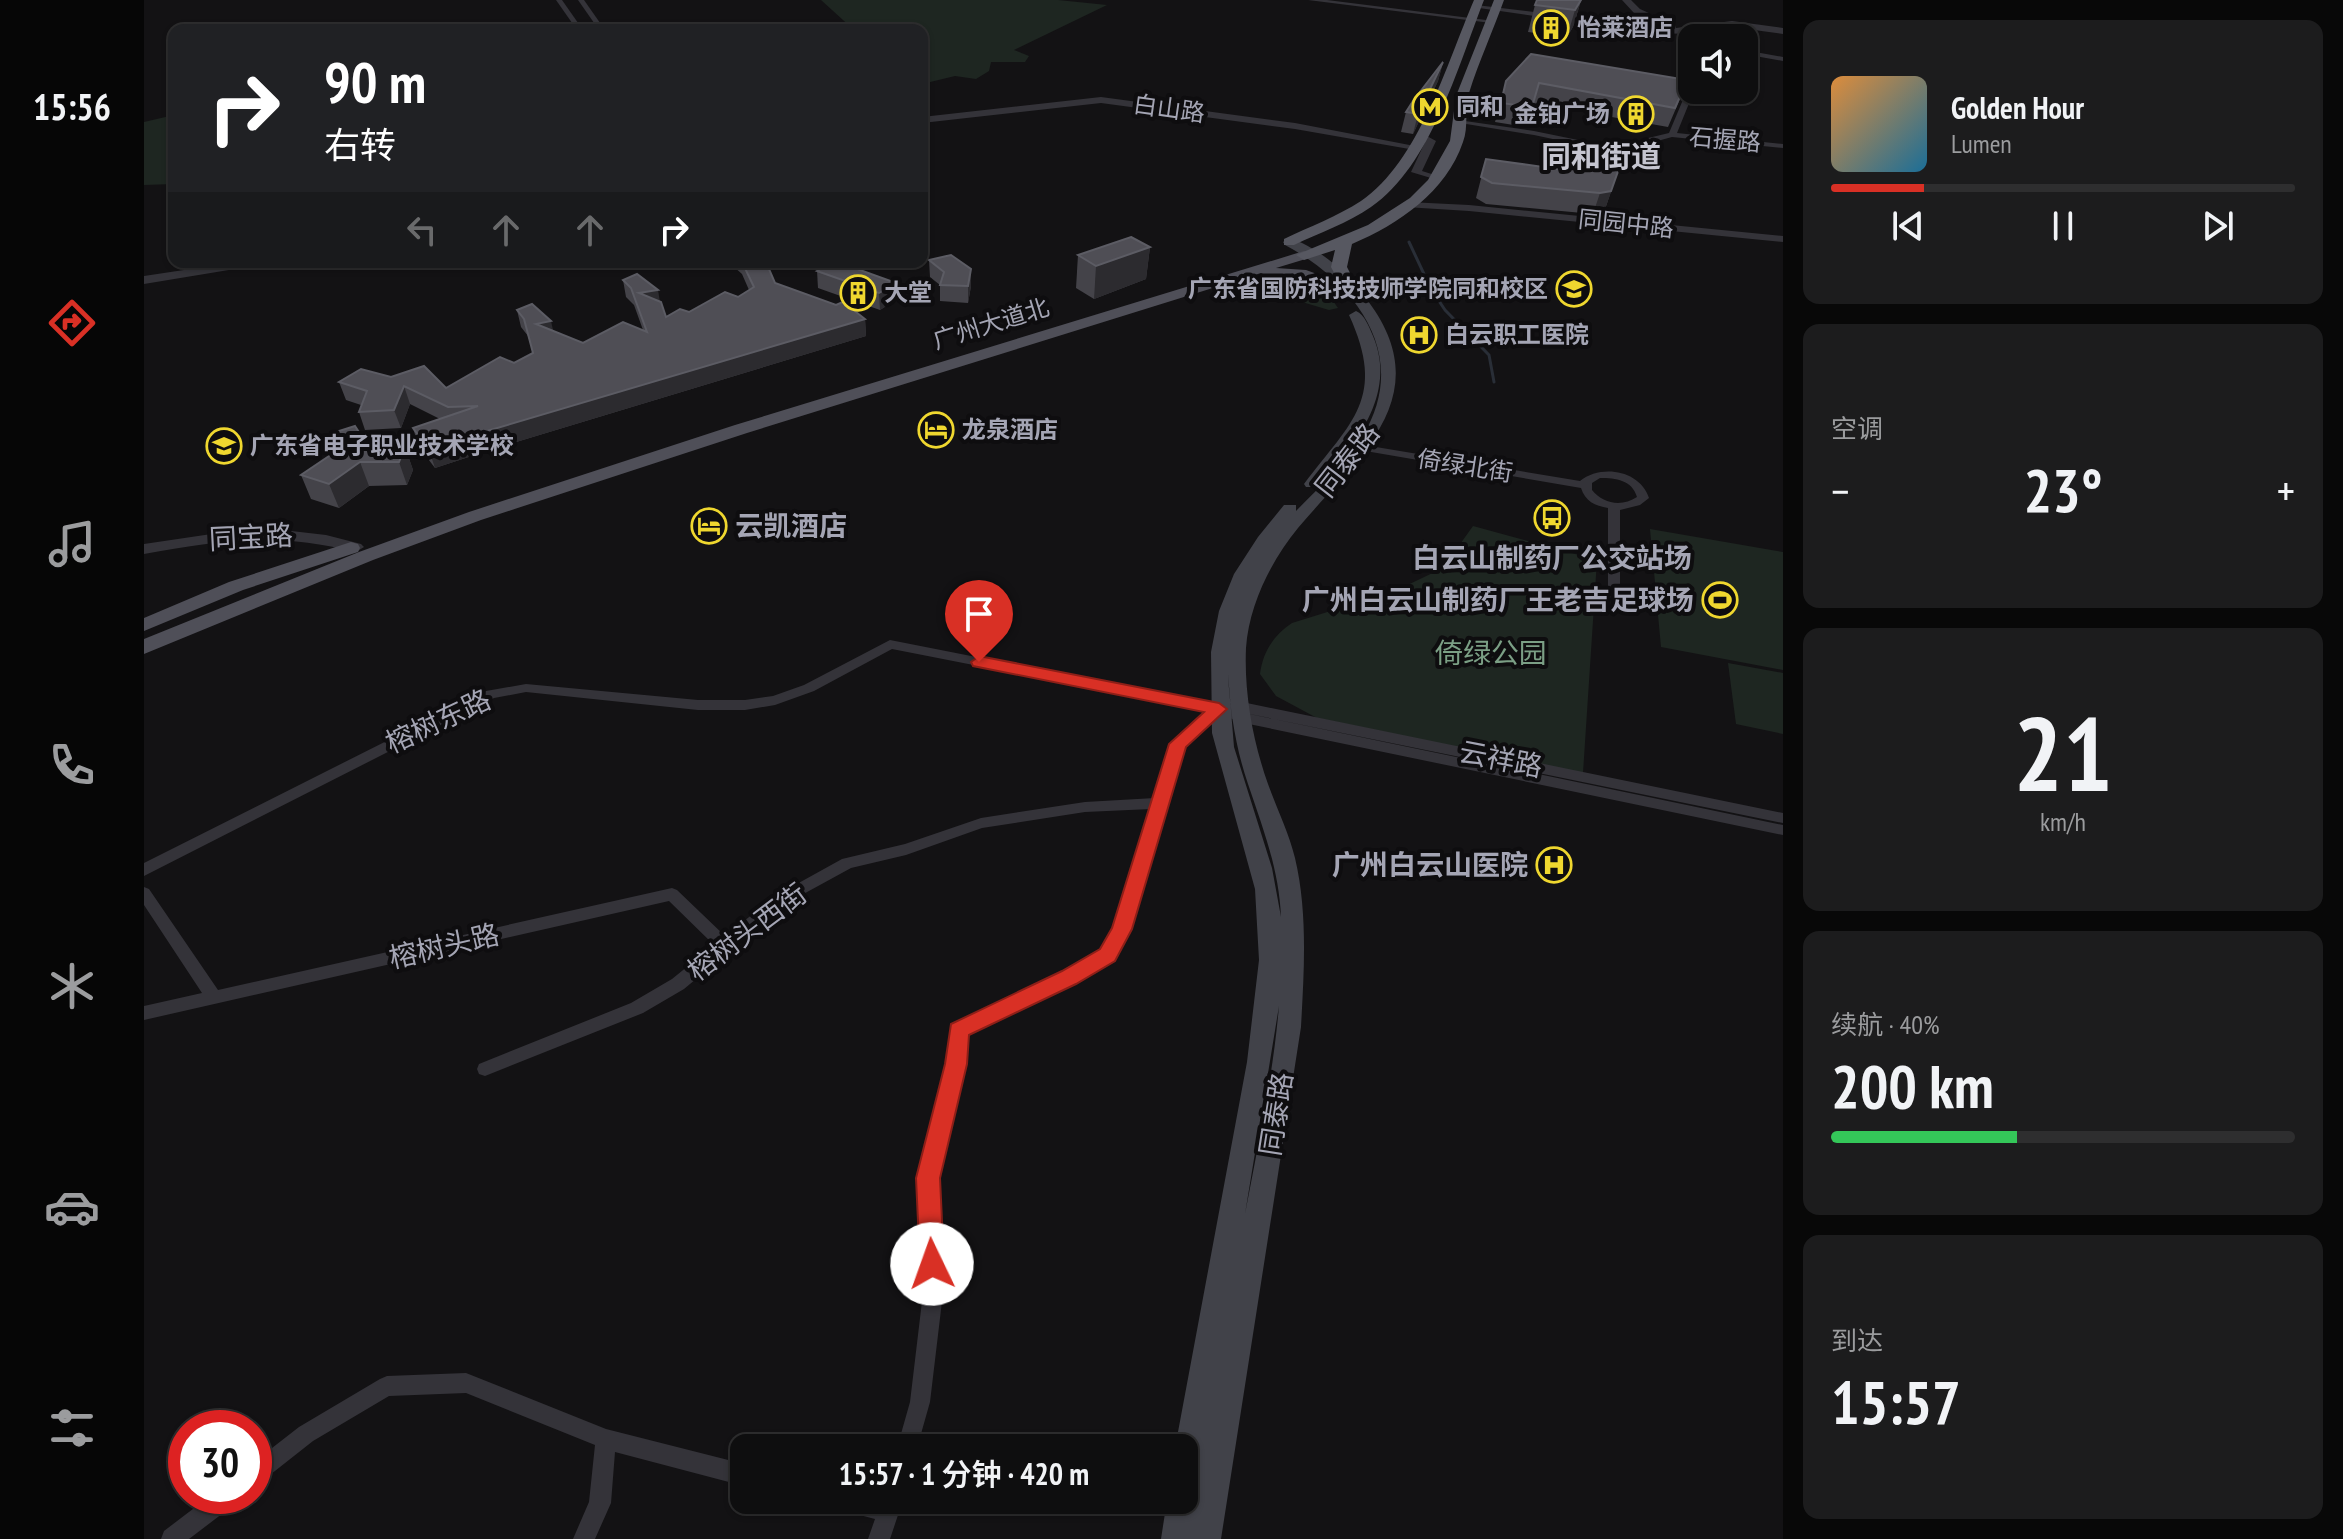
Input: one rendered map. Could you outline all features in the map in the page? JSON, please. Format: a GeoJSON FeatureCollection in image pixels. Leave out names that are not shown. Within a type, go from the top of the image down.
{"type":"FeatureCollection","features":[{"type":"Feature","properties":{"kind":"highway","name":"广州大道北"},"geometry":{"type":"LineString","coordinates":[[1289,242],[1353,211],[1382,192],[1402,172],[1419,142],[1477,3]]}},
{"type":"Feature","properties":{"kind":"highway","name":"广州大道北"},"geometry":{"type":"LineString","coordinates":[[1308,254],[1377,226],[1431,185],[1455,146],[1459,110],[1495,10]]}},
{"type":"Feature","properties":{"kind":"highway"},"geometry":{"type":"LineString","coordinates":[[1341,286],[1339,267],[1345,241]]}},
{"type":"Feature","properties":{"kind":"main road","name":"同泰路"},"geometry":{"type":"LineString","coordinates":[[1193,1434],[1256,1078],[1270,967],[1269,908],[1263,868],[1228,762],[1235,711],[1239,630],[1258,578],[1293,525],[1382,416],[1389,384],[1388,366],[1378,328],[1308,254],[1289,242]]}},
{"type":"Feature","properties":{"kind":"main road","name":"广州大道北"},"geometry":{"type":"LineString","coordinates":[[361,551],[1140,299],[1289,242]]}},
{"type":"Feature","properties":{"kind":"main road","name":"广州大道北"},"geometry":{"type":"LineString","coordinates":[[1140,299],[1308,254]]}},
{"type":"Feature","properties":{"kind":"main road"},"geometry":{"type":"LineString","coordinates":[[1243,272],[1295,272],[1341,286]]}},
{"type":"Feature","properties":{"kind":"main road"},"geometry":{"type":"LineString","coordinates":[[144,636],[361,551]]}},
{"type":"Feature","properties":{"kind":"main road"},"geometry":{"type":"LineString","coordinates":[[144,625],[236,586],[361,551]]}},
{"type":"Feature","properties":{"kind":"main road"},"geometry":{"type":"LineString","coordinates":[[144,657],[285,597],[361,551]]}},
{"type":"Feature","properties":{"kind":"main road"},"geometry":{"type":"LineString","coordinates":[[144,647],[305,574]]}},
{"type":"Feature","properties":{"kind":"main road","name":"同泰路"},"geometry":{"type":"LineString","coordinates":[[1206,1539],[1284,1068],[1292,971],[1287,874],[1235,711]]}},
{"type":"Feature","properties":{"kind":"main road"},"geometry":{"type":"LineString","coordinates":[[1176,1539],[1180,1514]]}},
{"type":"Feature","properties":{"kind":"street"},"geometry":{"type":"LineString","coordinates":[[559,0],[576,24]]}},
{"type":"Feature","properties":{"kind":"street"},"geometry":{"type":"LineString","coordinates":[[581,0],[598,24]]}},
{"type":"Feature","properties":{"kind":"street"},"geometry":{"type":"LineString","coordinates":[[1311,0],[1470,19],[1495,10]]}},
{"type":"Feature","properties":{"kind":"street"},"geometry":{"type":"LineString","coordinates":[[1626,0],[1637,11],[1678,29]]}},
{"type":"Feature","properties":{"kind":"street"},"geometry":{"type":"LineString","coordinates":[[1477,3],[1495,10],[1678,31]]}},
{"type":"Feature","properties":{"kind":"street"},"geometry":{"type":"LineString","coordinates":[[1758,28],[1783,31]]}},
{"type":"Feature","properties":{"kind":"street"},"geometry":{"type":"LineString","coordinates":[[1758,55],[1783,59]]}},
{"type":"Feature","properties":{"kind":"street","name":"白山路"},"geometry":{"type":"LineString","coordinates":[[928,119],[1108,101],[1419,142]]}},
{"type":"Feature","properties":{"kind":"street"},"geometry":{"type":"LineString","coordinates":[[1672,135],[1685,104]]}},
{"type":"Feature","properties":{"kind":"street","name":"石握路"},"geometry":{"type":"LineString","coordinates":[[1458,122],[1534,133],[1623,152],[1647,141],[1672,135],[1783,146]]}},
{"type":"Feature","properties":{"kind":"street"},"geometry":{"type":"LineString","coordinates":[[1419,142],[1431,141],[1416,172],[1431,185],[1440,199],[1469,208]]}},
{"type":"Feature","properties":{"kind":"street"},"geometry":{"type":"LineString","coordinates":[[1408,205],[1469,208]]}},
{"type":"Feature","properties":{"kind":"street","name":"同园中路"},"geometry":{"type":"LineString","coordinates":[[1469,208],[1783,239]]}},
{"type":"Feature","properties":{"kind":"street"},"geometry":{"type":"LineString","coordinates":[[144,280],[221,268]]}},
{"type":"Feature","properties":{"kind":"street","name":"倚绿北街"},"geometry":{"type":"LineString","coordinates":[[1355,447],[1584,485]]}},
{"type":"Feature","properties":{"kind":"street"},"geometry":{"type":"LineString","coordinates":[[1607,475],[1634,483],[1643,493],[1640,503],[1634,506],[1614,506],[1590,496],[1584,485],[1590,477],[1607,475]]}},
{"type":"Feature","properties":{"kind":"street"},"geometry":{"type":"LineString","coordinates":[[1614,506],[1614,596]]}},
{"type":"Feature","properties":{"kind":"street","name":"同宝路"},"geometry":{"type":"LineString","coordinates":[[144,549],[254,532],[307,534],[361,551]]}},
{"type":"Feature","properties":{"kind":"street","name":"榕树东路"},"geometry":{"type":"LineString","coordinates":[[144,870],[491,694],[526,688],[698,705],[745,705],[787,697],[819,684],[890,644],[1235,711]]}},
{"type":"Feature","properties":{"kind":"street"},"geometry":{"type":"LineString","coordinates":[[911,1434],[920,1402],[933,1293],[928,1178],[956,1064],[959,1030],[1052,986],[1107,955],[1122,929],[1178,744],[1235,711]]}},
{"type":"Feature","properties":{"kind":"street","name":"云祥路"},"geometry":{"type":"LineString","coordinates":[[1235,711],[1783,818]]}},
{"type":"Feature","properties":{"kind":"street","name":"云祥路"},"geometry":{"type":"LineString","coordinates":[[1235,711],[1783,830]]}},
{"type":"Feature","properties":{"kind":"street","name":"榕树头西街"},"geometry":{"type":"LineString","coordinates":[[485,1069],[637,1008],[678,984],[782,899],[847,863],[906,849],[981,823],[1085,807],[1160,803]]}},
{"type":"Feature","properties":{"kind":"street"},"geometry":{"type":"LineString","coordinates":[[144,893],[213,996]]}},
{"type":"Feature","properties":{"kind":"street","name":"榕树头路"},"geometry":{"type":"LineString","coordinates":[[144,1013],[672,894],[724,945]]}},
{"type":"Feature","properties":{"kind":"street"},"geometry":{"type":"LineString","coordinates":[[272,1461],[306,1434],[387,1386],[466,1383],[606,1439],[730,1471]]}},
{"type":"Feature","properties":{"kind":"street"},"geometry":{"type":"LineString","coordinates":[[584,1539],[600,1503],[606,1439]]}},
{"type":"Feature","properties":{"kind":"street"},"geometry":{"type":"LineString","coordinates":[[172,1539],[204,1514]]}},
{"type":"Feature","properties":{"kind":"street"},"geometry":{"type":"LineString","coordinates":[[879,1539],[887,1514]]}},
{"type":"Feature","properties":{"kind":"green space"},"geometry":{"type":"Polygon","coordinates":[[[821,0],[1058,0],[1107,5],[1014,50],[1029,56],[1025,62],[991,62],[989,71],[976,79],[955,76],[928,83],[928,24],[847,24],[821,0]]]}},
{"type":"Feature","properties":{"kind":"green space"},"geometry":{"type":"Polygon","coordinates":[[[168,116],[168,184],[144,185],[144,122],[168,116]]]}},
{"type":"Feature","properties":{"kind":"green space"},"geometry":{"type":"Polygon","coordinates":[[[1289,279],[1326,291],[1338,308],[1329,310],[1262,290],[1255,284],[1289,279]]]}},
{"type":"Feature","properties":{"kind":"green space","name":"倚绿公园"},"geometry":{"type":"Polygon","coordinates":[[[1473,526],[1597,560],[1583,773],[1317,718],[1276,696],[1260,674],[1270,644],[1292,623],[1395,591],[1443,568],[1473,526]]]}},
{"type":"Feature","properties":{"kind":"green space","name":"广州白云山制药厂王老吉足球场"},"geometry":{"type":"Polygon","coordinates":[[[1650,529],[1783,552],[1783,670],[1661,647],[1650,529]]]}},
{"type":"Feature","properties":{"kind":"green space"},"geometry":{"type":"Polygon","coordinates":[[[1728,663],[1783,673],[1783,734],[1736,724],[1728,663]]]}},
{"type":"Feature","properties":{"kind":"building"},"geometry":{"type":"Polygon","coordinates":[[[1537,0],[1581,0],[1575,10],[1535,5],[1537,0]]]}},
{"type":"Feature","properties":{"kind":"building"},"geometry":{"type":"Polygon","coordinates":[[[1531,54],[1678,78],[1678,101],[1675,108],[1539,83],[1532,107],[1501,103],[1506,81],[1531,54]]]}},
{"type":"Feature","properties":{"kind":"building"},"geometry":{"type":"Polygon","coordinates":[[[1443,62],[1418,114],[1406,112],[1413,101],[1443,62]]]}},
{"type":"Feature","properties":{"kind":"building"},"geometry":{"type":"Polygon","coordinates":[[[1561,151],[1622,160],[1611,191],[1600,193],[1492,183],[1481,177],[1486,159],[1557,169],[1561,151]]]}},
{"type":"Feature","properties":{"kind":"building"},"geometry":{"type":"Polygon","coordinates":[[[1131,237],[1150,247],[1096,266],[1078,255],[1131,237]]]}},
{"type":"Feature","properties":{"kind":"building"},"geometry":{"type":"Polygon","coordinates":[[[951,255],[971,269],[968,286],[940,285],[944,272],[929,260],[951,255]]]}},
{"type":"Feature","properties":{"kind":"building"},"geometry":{"type":"Polygon","coordinates":[[[745,268],[769,268],[775,283],[836,305],[843,302],[865,319],[429,450],[413,428],[478,406],[448,407],[404,386],[394,410],[359,412],[367,391],[339,382],[361,369],[391,377],[424,366],[446,388],[500,357],[514,363],[533,353],[524,319],[517,310],[532,304],[551,321],[536,324],[583,343],[623,322],[647,332],[631,288],[623,280],[637,274],[658,290],[639,293],[661,302],[666,317],[680,309],[689,312],[725,292],[738,297],[754,287],[745,268]]]}},
{"type":"Feature","properties":{"kind":"building"},"geometry":{"type":"Polygon","coordinates":[[[822,268],[855,268],[896,283],[879,293],[817,271],[822,268]]]}},
{"type":"Feature","properties":{"kind":"building"},"geometry":{"type":"Polygon","coordinates":[[[355,426],[368,446],[405,447],[399,462],[360,462],[329,484],[301,475],[332,454],[323,436],[355,426]]]}},
{"type":"Feature","properties":{"kind":"waterway"},"geometry":{"type":"LineString","coordinates":[[1409,242],[1431,289],[1445,310],[1489,355],[1494,382]]}},
{"type":"Feature","properties":{"kind":"place","name":"怡莱酒店"},"geometry":{"type":"Point","coordinates":[1551,28]}},
{"type":"Feature","properties":{"kind":"place","name":"同和"},"geometry":{"type":"Point","coordinates":[1430,107]}},
{"type":"Feature","properties":{"kind":"place","name":"金铂广场"},"geometry":{"type":"Point","coordinates":[1636,114]}},
{"type":"Feature","properties":{"kind":"place","name":"广东省国防科技技师学院同和校区"},"geometry":{"type":"Point","coordinates":[1574,289]}},
{"type":"Feature","properties":{"kind":"place","name":"大堂"},"geometry":{"type":"Point","coordinates":[858,293]}},
{"type":"Feature","properties":{"kind":"place","name":"白云职工医院"},"geometry":{"type":"Point","coordinates":[1419,335]}},
{"type":"Feature","properties":{"kind":"place","name":"龙泉酒店"},"geometry":{"type":"Point","coordinates":[936,430]}},
{"type":"Feature","properties":{"kind":"place","name":"广东省电子职业技术学校"},"geometry":{"type":"Point","coordinates":[224,446]}},
{"type":"Feature","properties":{"kind":"place","name":"白云山制药厂公交站场"},"geometry":{"type":"Point","coordinates":[1552,518]}},
{"type":"Feature","properties":{"kind":"place","name":"云凯酒店"},"geometry":{"type":"Point","coordinates":[709,526]}},
{"type":"Feature","properties":{"kind":"place","name":"广州白云山制药厂王老吉足球场"},"geometry":{"type":"Point","coordinates":[1720,600]}},
{"type":"Feature","properties":{"kind":"place","name":"广州白云山医院"},"geometry":{"type":"Point","coordinates":[1554,865]}},
{"type":"Feature","properties":{"kind":"district","name":"同和街道"},"geometry":{"type":"Point","coordinates":[1601,157]}},
{"type":"Feature","properties":{"kind":"route"},"geometry":{"type":"LineString","coordinates":[[932,1264],[928,1178],[956,1064],[959,1030],[1026,999],[1107,955],[1122,929],[1178,744],[1219,709],[979,662]]}}]}
